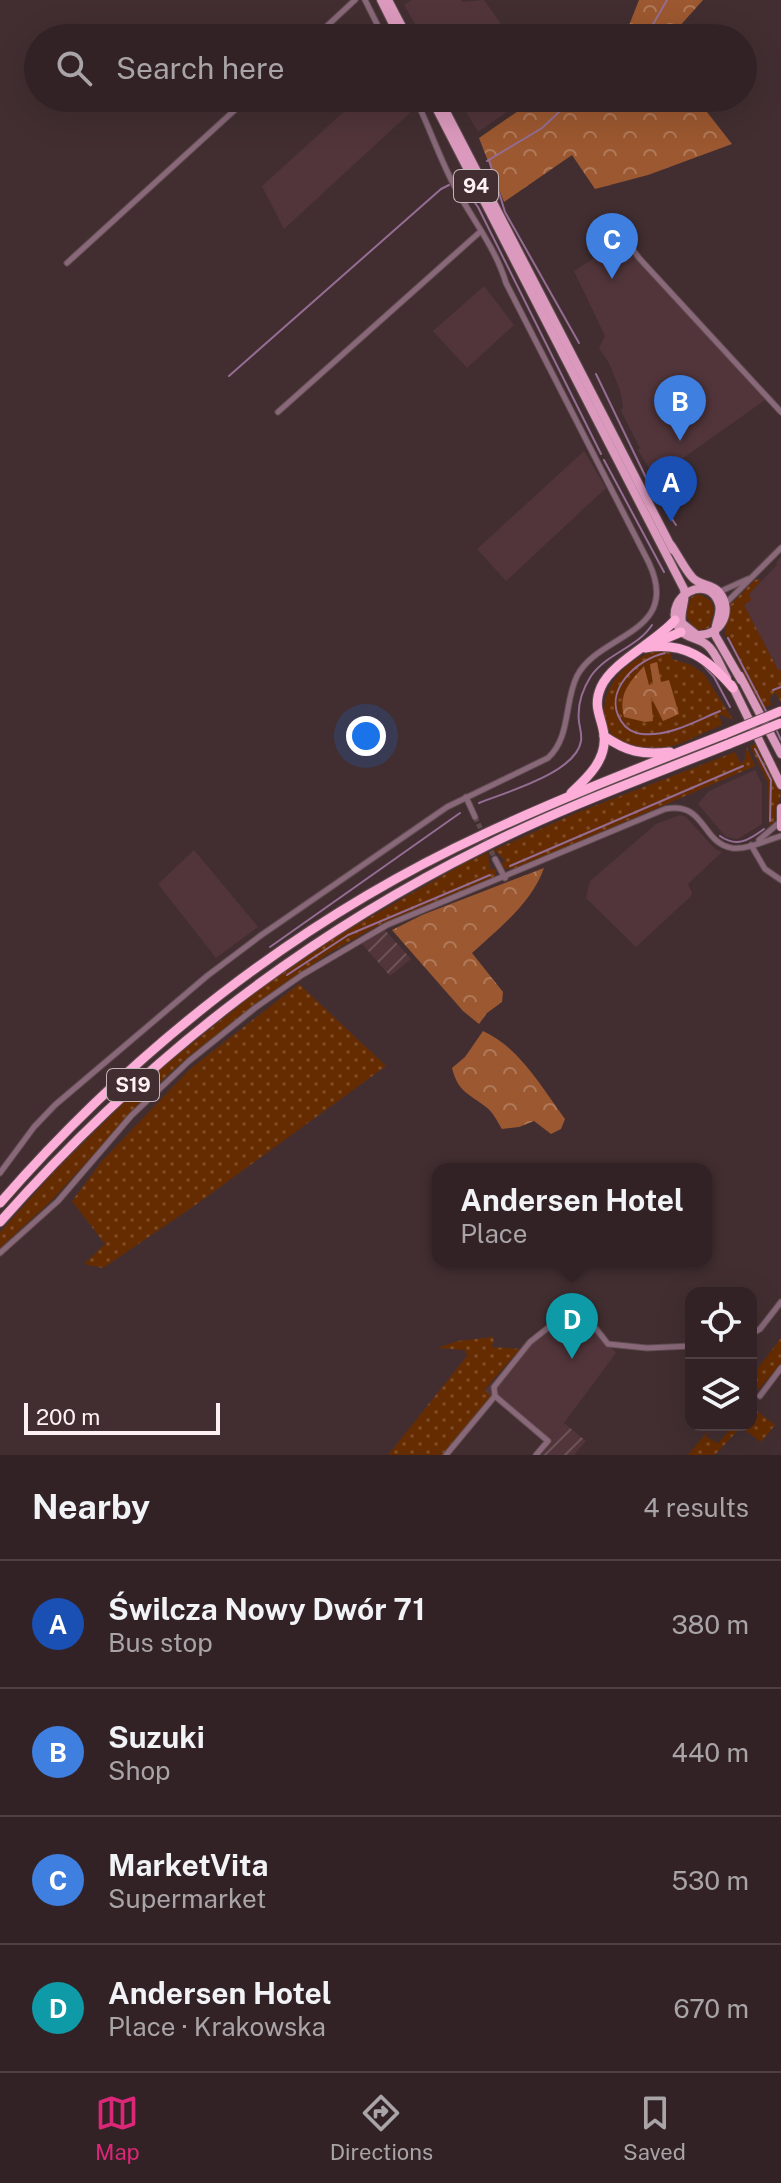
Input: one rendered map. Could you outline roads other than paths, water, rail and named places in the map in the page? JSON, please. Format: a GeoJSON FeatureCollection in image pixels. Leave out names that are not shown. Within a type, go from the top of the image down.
{"type":"FeatureCollection","features":[{"type":"Feature","properties":{"kind":"highway"},"geometry":{"type":"LineString","coordinates":[[565,797],[594,770],[601,754],[604,736],[597,709],[601,687],[615,669],[645,648],[675,620]]}},
{"type":"Feature","properties":{"kind":"highway"},"geometry":{"type":"LineString","coordinates":[[645,648],[684,631]]}},
{"type":"Feature","properties":{"kind":"highway"},"geometry":{"type":"LineString","coordinates":[[645,648],[672,647],[692,651],[706,659],[732,685]]}},
{"type":"Feature","properties":{"kind":"highway","name":"S19"},"geometry":{"type":"LineString","coordinates":[[0,1222],[87,1128],[149,1070],[221,1010],[314,943],[381,901],[487,845],[727,739],[781,711]]}},
{"type":"Feature","properties":{"kind":"highway","name":"S19"},"geometry":{"type":"LineString","coordinates":[[0,1203],[74,1122],[120,1078],[239,979],[375,891],[483,834],[565,797],[682,751],[781,723]]}},
{"type":"Feature","properties":{"kind":"highway"},"geometry":{"type":"LineString","coordinates":[[604,736],[625,750],[636,753],[682,751]]}},
{"type":"Feature","properties":{"kind":"main road"},"geometry":{"type":"LineString","coordinates":[[381,0],[393,24]]}},
{"type":"Feature","properties":{"kind":"main road"},"geometry":{"type":"LineString","coordinates":[[388,0],[401,24]]}},
{"type":"Feature","properties":{"kind":"main road","name":"94"},"geometry":{"type":"LineString","coordinates":[[438,112],[663,552],[687,593]]}},
{"type":"Feature","properties":{"kind":"main road","name":"94"},"geometry":{"type":"LineString","coordinates":[[446,112],[671,545],[691,577],[716,593]]}},
{"type":"Feature","properties":{"kind":"main road","name":"94"},"geometry":{"type":"LineString","coordinates":[[671,545],[687,593],[681,617],[684,631]]}},
{"type":"Feature","properties":{"kind":"main road"},"geometry":{"type":"LineString","coordinates":[[684,631],[697,635],[713,631],[725,615],[725,605],[716,593],[704,589],[687,593],[676,607],[675,620],[687,638],[707,645],[732,685]]}},
{"type":"Feature","properties":{"kind":"main road"},"geometry":{"type":"LineString","coordinates":[[716,593],[720,611],[713,631],[713,644],[781,785]]}},
{"type":"Feature","properties":{"kind":"main road"},"geometry":{"type":"LineString","coordinates":[[713,631],[781,754]]}},
{"type":"Feature","properties":{"kind":"main road"},"geometry":{"type":"LineString","coordinates":[[775,745],[781,762]]}},
{"type":"Feature","properties":{"kind":"main road"},"geometry":{"type":"LineString","coordinates":[[769,758],[781,776]]}},
{"type":"Feature","properties":{"kind":"main road"},"geometry":{"type":"LineString","coordinates":[[780,824],[781,808]]}},
{"type":"Feature","properties":{"kind":"street"},"geometry":{"type":"LineString","coordinates":[[329,24],[355,0]]}},
{"type":"Feature","properties":{"kind":"street"},"geometry":{"type":"LineString","coordinates":[[365,0],[377,24]]}},
{"type":"Feature","properties":{"kind":"street"},"geometry":{"type":"LineString","coordinates":[[67,263],[233,112]]}},
{"type":"Feature","properties":{"kind":"street"},"geometry":{"type":"LineString","coordinates":[[0,1173],[34,1127],[55,1105],[207,976],[466,797],[537,765],[553,754],[562,737],[578,674],[592,658],[643,624],[653,607],[656,591],[649,563],[506,283],[502,269],[439,155],[422,112]]}},
{"type":"Feature","properties":{"kind":"street"},"geometry":{"type":"LineString","coordinates":[[278,412],[481,231]]}},
{"type":"Feature","properties":{"kind":"street"},"geometry":{"type":"LineString","coordinates":[[622,235],[639,258],[781,412]]}},
{"type":"Feature","properties":{"kind":"street"},"geometry":{"type":"LineString","coordinates":[[502,269],[515,262]]}},
{"type":"Feature","properties":{"kind":"street"},"geometry":{"type":"LineString","coordinates":[[725,605],[781,548]]}},
{"type":"Feature","properties":{"kind":"street"},"geometry":{"type":"LineString","coordinates":[[716,593],[753,576]]}},
{"type":"Feature","properties":{"kind":"street"},"geometry":{"type":"LineString","coordinates":[[466,797],[475,817]]}},
{"type":"Feature","properties":{"kind":"street"},"geometry":{"type":"LineString","coordinates":[[0,1253],[58,1201],[125,1123],[205,1047],[315,966],[387,925],[672,807],[693,813],[723,845],[734,848],[781,836]]}},
{"type":"Feature","properties":{"kind":"street"},"geometry":{"type":"LineString","coordinates":[[753,844],[780,824]]}},
{"type":"Feature","properties":{"kind":"street"},"geometry":{"type":"LineString","coordinates":[[753,844],[765,869],[781,880]]}},
{"type":"Feature","properties":{"kind":"street"},"geometry":{"type":"LineString","coordinates":[[495,859],[505,878]]}},
{"type":"Feature","properties":{"kind":"street"},"geometry":{"type":"LineString","coordinates":[[757,1331],[781,1302]]}},
{"type":"Feature","properties":{"kind":"street"},"geometry":{"type":"LineString","coordinates":[[536,1455],[548,1441],[495,1396],[494,1387],[530,1342],[577,1305],[608,1344],[647,1348],[685,1346]]}},
{"type":"Feature","properties":{"kind":"street"},"geometry":{"type":"LineString","coordinates":[[760,1396],[781,1368]]}},
{"type":"Feature","properties":{"kind":"street"},"geometry":{"type":"LineString","coordinates":[[446,1455],[495,1396]]}},
{"type":"Feature","properties":{"kind":"waterway"},"geometry":{"type":"LineString","coordinates":[[653,24],[667,0]]}},
{"type":"Feature","properties":{"kind":"waterway"},"geometry":{"type":"LineString","coordinates":[[487,161],[542,128],[559,112]]}},
{"type":"Feature","properties":{"kind":"waterway"},"geometry":{"type":"LineString","coordinates":[[489,160],[505,212],[579,343]]}},
{"type":"Feature","properties":{"kind":"waterway"},"geometry":{"type":"LineString","coordinates":[[457,178],[478,207],[601,454]]}},
{"type":"Feature","properties":{"kind":"waterway"},"geometry":{"type":"LineString","coordinates":[[229,376],[449,185]]}},
{"type":"Feature","properties":{"kind":"waterway"},"geometry":{"type":"LineString","coordinates":[[596,374],[650,486],[676,525]]}},
{"type":"Feature","properties":{"kind":"waterway"},"geometry":{"type":"LineString","coordinates":[[604,460],[664,572]]}},
{"type":"Feature","properties":{"kind":"waterway"},"geometry":{"type":"LineString","coordinates":[[479,803],[538,780],[567,763],[581,741],[580,704],[591,676],[652,625]]}},
{"type":"Feature","properties":{"kind":"waterway"},"geometry":{"type":"LineString","coordinates":[[728,638],[766,711]]}},
{"type":"Feature","properties":{"kind":"waterway"},"geometry":{"type":"LineString","coordinates":[[665,653],[634,669],[619,688],[616,710],[625,726],[639,733],[662,733],[720,711]]}},
{"type":"Feature","properties":{"kind":"waterway"},"geometry":{"type":"LineString","coordinates":[[704,666],[714,677],[730,707]]}},
{"type":"Feature","properties":{"kind":"waterway"},"geometry":{"type":"LineString","coordinates":[[773,690],[781,687]]}},
{"type":"Feature","properties":{"kind":"waterway"},"geometry":{"type":"LineString","coordinates":[[775,727],[781,740]]}},
{"type":"Feature","properties":{"kind":"waterway"},"geometry":{"type":"LineString","coordinates":[[755,749],[771,780],[770,821]]}},
{"type":"Feature","properties":{"kind":"waterway"},"geometry":{"type":"LineString","coordinates":[[510,866],[743,766]]}},
{"type":"Feature","properties":{"kind":"waterway"},"geometry":{"type":"LineString","coordinates":[[270,947],[460,813]]}},
{"type":"Feature","properties":{"kind":"waterway"},"geometry":{"type":"LineString","coordinates":[[720,836],[737,842],[764,829]]}},
{"type":"Feature","properties":{"kind":"waterway"},"geometry":{"type":"LineString","coordinates":[[287,975],[348,935],[490,875]]}},
{"type":"Feature","properties":{"kind":"tunnel"},"geometry":{"type":"LineString","coordinates":[[475,817],[495,859]]}},
{"type":"Feature","properties":{"kind":"place","name":"MarketVita"},"geometry":{"type":"Point","coordinates":[612,279]}},
{"type":"Feature","properties":{"kind":"place","name":"Suzuki"},"geometry":{"type":"Point","coordinates":[680,441]}},
{"type":"Feature","properties":{"kind":"place","name":"Świlcza Nowy Dwór 71"},"geometry":{"type":"Point","coordinates":[671,522]}},
{"type":"Feature","properties":{"kind":"place","name":"Andersen Hotel"},"geometry":{"type":"Point","coordinates":[572,1359]}}]}
